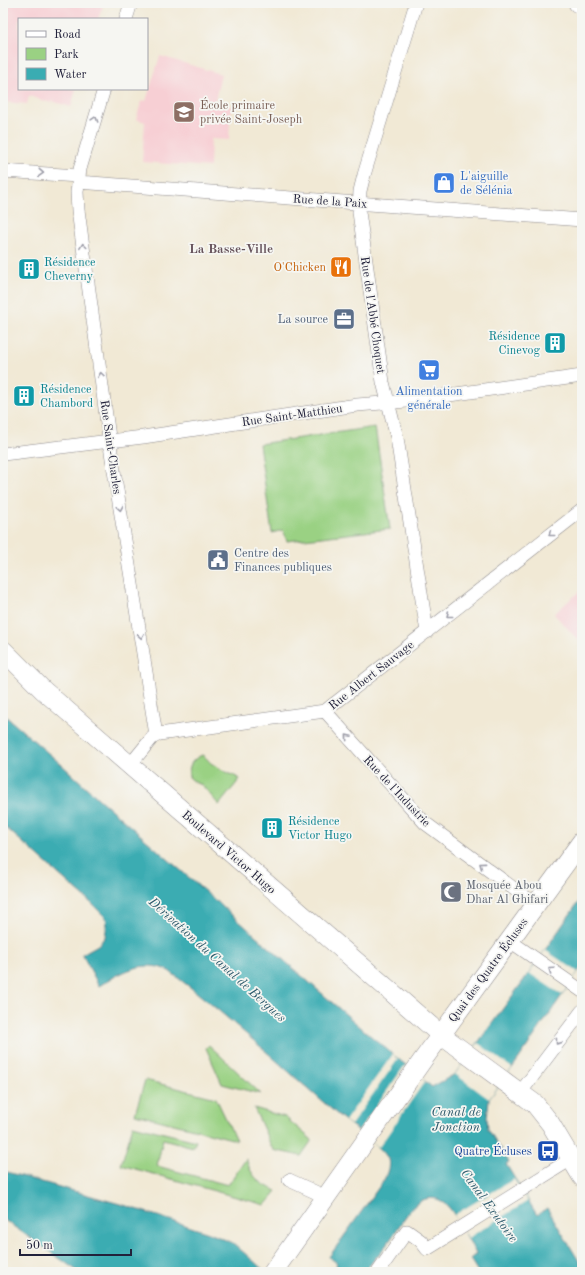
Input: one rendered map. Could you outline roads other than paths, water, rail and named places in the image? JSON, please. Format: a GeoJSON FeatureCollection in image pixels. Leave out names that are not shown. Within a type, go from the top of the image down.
{"type":"FeatureCollection","features":[{"type":"Feature","properties":{"kind":"main road"},"geometry":{"type":"LineString","coordinates":[[578,3],[582,4]]}},
{"type":"Feature","properties":{"kind":"main road","name":"Boulevard Victor Hugo"},"geometry":{"type":"LineString","coordinates":[[3,650],[35,682],[130,766],[440,1035],[535,1104],[582,1177]]}},
{"type":"Feature","properties":{"kind":"main road","name":"Quai des Quatre Écluses"},"geometry":{"type":"LineString","coordinates":[[326,1197],[440,1035],[517,946],[536,905],[582,840]]}},
{"type":"Feature","properties":{"kind":"main road"},"geometry":{"type":"LineString","coordinates":[[273,1272],[326,1197]]}},
{"type":"Feature","properties":{"kind":"street"},"geometry":{"type":"LineString","coordinates":[[126,18],[132,3]]}},
{"type":"Feature","properties":{"kind":"street","name":"Rue de l'Abbé Choquet"},"geometry":{"type":"LineString","coordinates":[[416,3],[364,175],[359,203],[359,221],[383,382],[397,438],[427,632]]}},
{"type":"Feature","properties":{"kind":"street","name":"Rue Saint-Charles"},"geometry":{"type":"LineString","coordinates":[[104,90],[78,179],[78,210],[110,441],[156,735]]}},
{"type":"Feature","properties":{"kind":"street","name":"Rue de la Paix"},"geometry":{"type":"LineString","coordinates":[[3,171],[78,179],[359,203],[582,220]]}},
{"type":"Feature","properties":{"kind":"street","name":"Rue Saint-Matthieu"},"geometry":{"type":"LineString","coordinates":[[3,454],[110,441],[344,407],[582,376]]}},
{"type":"Feature","properties":{"kind":"street","name":"Rue Albert Sauvage"},"geometry":{"type":"LineString","coordinates":[[156,735],[188,729],[325,711],[582,510]]}},
{"type":"Feature","properties":{"kind":"street","name":"Rue de l'Industrie"},"geometry":{"type":"LineString","coordinates":[[325,711],[425,823],[536,905]]}},
{"type":"Feature","properties":{"kind":"street"},"geometry":{"type":"LineString","coordinates":[[130,766],[156,735]]}},
{"type":"Feature","properties":{"kind":"street"},"geometry":{"type":"LineString","coordinates":[[517,946],[580,990]]}},
{"type":"Feature","properties":{"kind":"street"},"geometry":{"type":"LineString","coordinates":[[516,1090],[582,1011]]}},
{"type":"Feature","properties":{"kind":"street"},"geometry":{"type":"LineString","coordinates":[[378,1272],[407,1231],[421,1241],[427,1249],[571,1159]]}},
{"type":"Feature","properties":{"kind":"street"},"geometry":{"type":"LineString","coordinates":[[289,1180],[326,1197]]}},
{"type":"Feature","properties":{"kind":"water"},"geometry":{"type":"Polygon","coordinates":[[[3,714],[365,1031],[432,1087],[455,1074],[529,973],[582,897],[582,966],[518,1060],[489,1099],[487,1118],[488,1129],[509,1162],[506,1164],[537,1215],[547,1208],[582,1266],[582,1272],[478,1272],[470,1259],[476,1254],[452,1211],[443,1202],[431,1198],[419,1202],[411,1209],[388,1243],[364,1272],[332,1272],[337,1263],[329,1257],[384,1180],[389,1166],[387,1157],[371,1141],[338,1115],[234,1023],[169,971],[160,967],[141,967],[115,976],[99,986],[82,954],[98,945],[105,937],[107,924],[106,918],[3,825],[3,714]]]}},
{"type":"Feature","properties":{"kind":"water"},"geometry":{"type":"Polygon","coordinates":[[[3,1171],[127,1206],[209,1233],[233,1243],[266,1272],[199,1272],[191,1270],[185,1272],[79,1272],[3,1219],[3,1171]]]}},
{"type":"Feature","properties":{"kind":"place","name":"École primaire privée Saint-Joseph"},"geometry":{"type":"Point","coordinates":[184,112]}},
{"type":"Feature","properties":{"kind":"place","name":"L'aiguille de Sélénia"},"geometry":{"type":"Point","coordinates":[444,183]}},
{"type":"Feature","properties":{"kind":"place","name":"O'Chicken"},"geometry":{"type":"Point","coordinates":[341,267]}},
{"type":"Feature","properties":{"kind":"place","name":"Résidence Cheverny"},"geometry":{"type":"Point","coordinates":[29,269]}},
{"type":"Feature","properties":{"kind":"place","name":"La source"},"geometry":{"type":"Point","coordinates":[344,319]}},
{"type":"Feature","properties":{"kind":"place","name":"Résidence Cinevog"},"geometry":{"type":"Point","coordinates":[555,343]}},
{"type":"Feature","properties":{"kind":"place","name":"Alimentation générale"},"geometry":{"type":"Point","coordinates":[429,370]}},
{"type":"Feature","properties":{"kind":"place","name":"Résidence Chambord"},"geometry":{"type":"Point","coordinates":[24,396]}},
{"type":"Feature","properties":{"kind":"place","name":"Centre des Finances publiques"},"geometry":{"type":"Point","coordinates":[218,560]}},
{"type":"Feature","properties":{"kind":"place","name":"Résidence Victor Hugo"},"geometry":{"type":"Point","coordinates":[272,828]}},
{"type":"Feature","properties":{"kind":"place","name":"Mosquée Abou Dhar Al Ghifari"},"geometry":{"type":"Point","coordinates":[451,892]}},
{"type":"Feature","properties":{"kind":"place","name":"Quatre Écluses"},"geometry":{"type":"Point","coordinates":[548,1151]}},
{"type":"Feature","properties":{"kind":"district","name":"La Basse-Ville"},"geometry":{"type":"Point","coordinates":[231,248]}},
{"type":"Feature","properties":{"kind":"water label","name":"Dérivation du Canal de Bergues"},"geometry":{"type":"Point","coordinates":[218,959]}},
{"type":"Feature","properties":{"kind":"water label","name":"Canal de Jonction"},"geometry":{"type":"Point","coordinates":[456,1118]}},
{"type":"Feature","properties":{"kind":"water label","name":"Canal Exutoire"},"geometry":{"type":"Point","coordinates":[490,1205]}}]}
